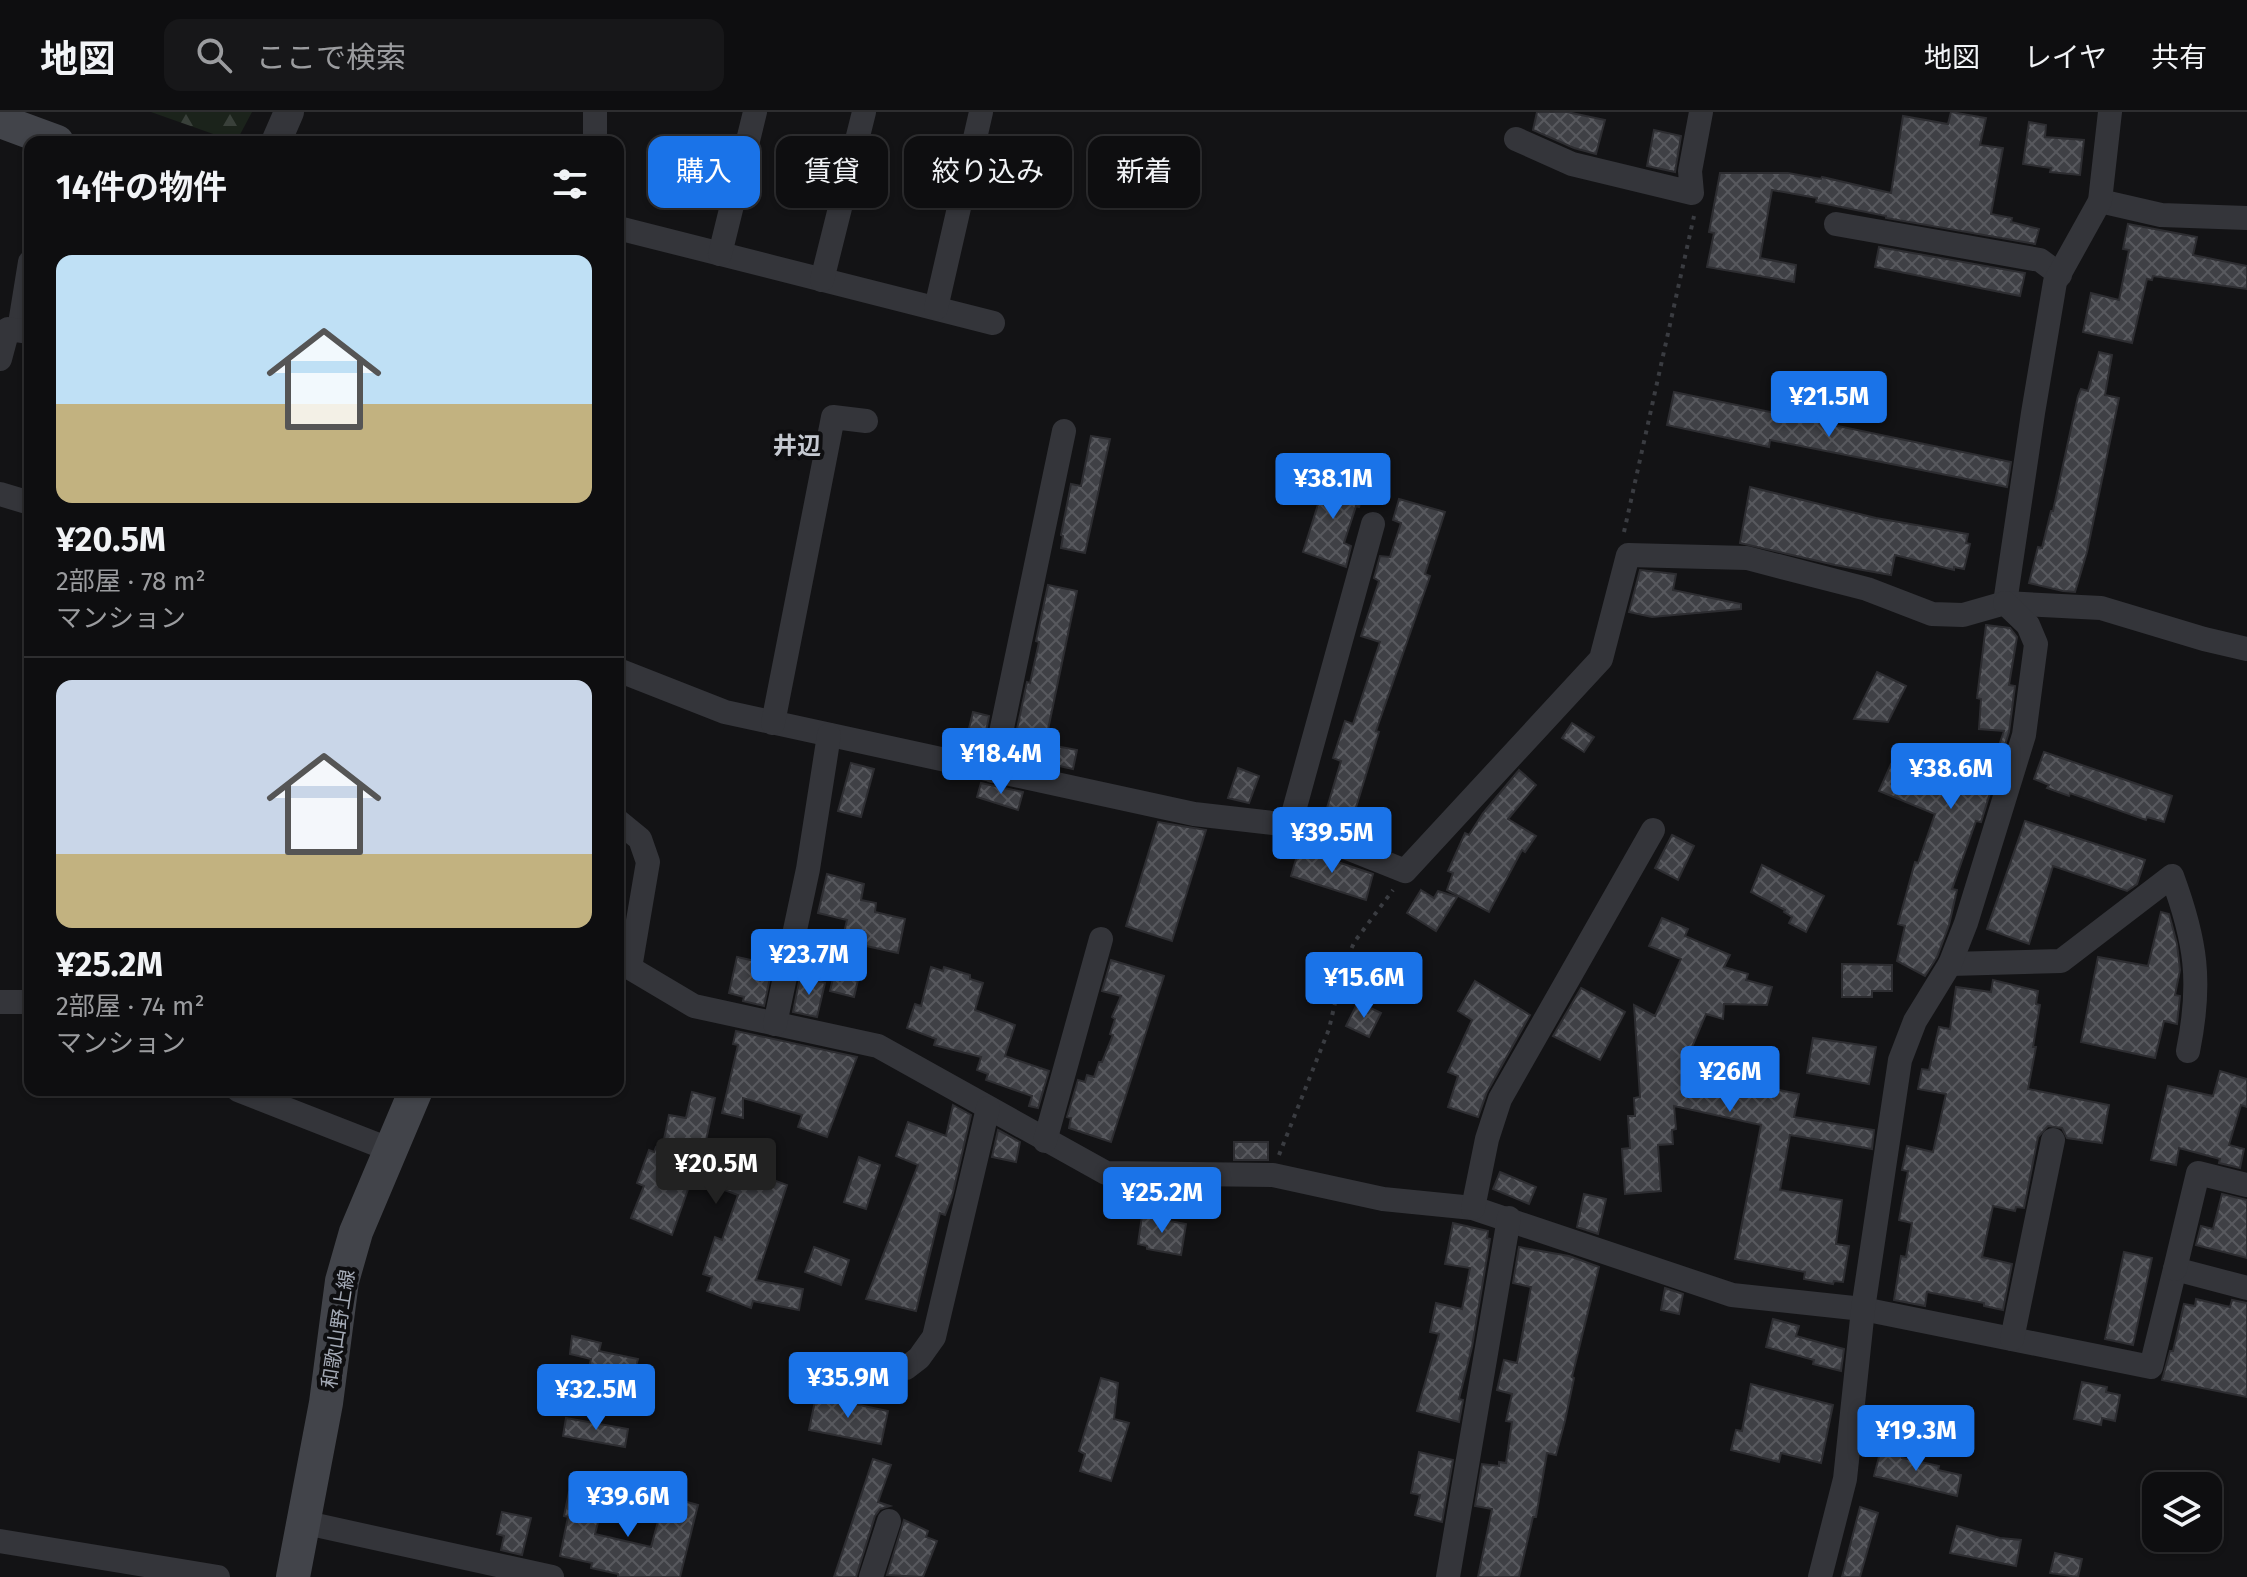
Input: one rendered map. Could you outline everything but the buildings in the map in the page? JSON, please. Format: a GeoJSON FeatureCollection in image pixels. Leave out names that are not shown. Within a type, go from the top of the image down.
{"type":"FeatureCollection","features":[{"type":"Feature","properties":{"kind":"main road"},"geometry":{"type":"LineString","coordinates":[[0,121],[41,136]]}},
{"type":"Feature","properties":{"kind":"main road","name":"和歌山野上線"},"geometry":{"type":"LineString","coordinates":[[293,1577],[326,1403],[342,1281],[356,1232],[414,1096]]}},
{"type":"Feature","properties":{"kind":"street"},"geometry":{"type":"LineString","coordinates":[[279,136],[289,112]]}},
{"type":"Feature","properties":{"kind":"street"},"geometry":{"type":"LineString","coordinates":[[595,112],[595,136]]}},
{"type":"Feature","properties":{"kind":"street"},"geometry":{"type":"LineString","coordinates":[[720,254],[755,112]]}},
{"type":"Feature","properties":{"kind":"street"},"geometry":{"type":"LineString","coordinates":[[822,280],[864,112]]}},
{"type":"Feature","properties":{"kind":"street"},"geometry":{"type":"LineString","coordinates":[[936,308],[981,112]]}},
{"type":"Feature","properties":{"kind":"street"},"geometry":{"type":"LineString","coordinates":[[1516,139],[1572,164],[1692,193],[1690,171],[1701,112]]}},
{"type":"Feature","properties":{"kind":"street"},"geometry":{"type":"LineString","coordinates":[[2005,603],[2055,282],[2100,201],[2110,112]]}},
{"type":"Feature","properties":{"kind":"street"},"geometry":{"type":"LineString","coordinates":[[2100,201],[2161,215],[2247,218]]}},
{"type":"Feature","properties":{"kind":"street"},"geometry":{"type":"LineString","coordinates":[[1836,224],[2040,260],[2060,275]]}},
{"type":"Feature","properties":{"kind":"street"},"geometry":{"type":"LineString","coordinates":[[624,230],[993,323]]}},
{"type":"Feature","properties":{"kind":"street"},"geometry":{"type":"LineString","coordinates":[[0,359],[8,329],[24,331]]}},
{"type":"Feature","properties":{"kind":"street"},"geometry":{"type":"LineString","coordinates":[[773,723],[833,417],[866,421]]}},
{"type":"Feature","properties":{"kind":"street"},"geometry":{"type":"LineString","coordinates":[[993,771],[1064,431]]}},
{"type":"Feature","properties":{"kind":"street"},"geometry":{"type":"LineString","coordinates":[[0,494],[24,501]]}},
{"type":"Feature","properties":{"kind":"street"},"geometry":{"type":"LineString","coordinates":[[1290,825],[1373,524]]}},
{"type":"Feature","properties":{"kind":"street"},"geometry":{"type":"LineString","coordinates":[[624,672],[725,712],[1194,814],[1290,825],[1405,871],[1601,659],[1628,555],[1747,558],[1867,589],[1932,614],[1963,615],[2005,603],[2101,608],[2247,649]]}},
{"type":"Feature","properties":{"kind":"street"},"geometry":{"type":"LineString","coordinates":[[1820,1577],[1845,1479],[1863,1309],[1900,1060],[1915,1021],[1950,964],[1966,923],[2024,735],[2036,644],[2028,625],[2005,603]]}},
{"type":"Feature","properties":{"kind":"street"},"geometry":{"type":"LineString","coordinates":[[775,1024],[808,869],[829,735]]}},
{"type":"Feature","properties":{"kind":"street"},"geometry":{"type":"LineString","coordinates":[[624,826],[640,839],[648,862],[630,968],[694,1006],[878,1046],[1106,1173],[1273,1175],[1383,1199],[1473,1208],[1732,1295],[1863,1309],[2151,1367],[2198,1173],[2247,1185]]}},
{"type":"Feature","properties":{"kind":"street"},"geometry":{"type":"LineString","coordinates":[[1473,1208],[1487,1139],[1500,1099],[1653,830]]}},
{"type":"Feature","properties":{"kind":"street"},"geometry":{"type":"LineString","coordinates":[[1950,964],[2061,961],[2172,876],[2189,921],[2196,967],[2196,1010],[2188,1051]]}},
{"type":"Feature","properties":{"kind":"street"},"geometry":{"type":"LineString","coordinates":[[1045,1141],[1101,939]]}},
{"type":"Feature","properties":{"kind":"street"},"geometry":{"type":"LineString","coordinates":[[0,1002],[24,1002]]}},
{"type":"Feature","properties":{"kind":"street"},"geometry":{"type":"LineString","coordinates":[[253,1096],[391,1150]]}},
{"type":"Feature","properties":{"kind":"street"},"geometry":{"type":"LineString","coordinates":[[906,1368],[919,1358],[934,1337],[988,1108]]}},
{"type":"Feature","properties":{"kind":"street"},"geometry":{"type":"LineString","coordinates":[[2012,1339],[2053,1140]]}},
{"type":"Feature","properties":{"kind":"street"},"geometry":{"type":"LineString","coordinates":[[1448,1577],[1509,1218]]}},
{"type":"Feature","properties":{"kind":"street"},"geometry":{"type":"LineString","coordinates":[[2175,1269],[2247,1288]]}},
{"type":"Feature","properties":{"kind":"street"},"geometry":{"type":"LineString","coordinates":[[871,1577],[889,1521]]}},
{"type":"Feature","properties":{"kind":"street"},"geometry":{"type":"LineString","coordinates":[[302,1522],[518,1573],[552,1577]]}},
{"type":"Feature","properties":{"kind":"street"},"geometry":{"type":"LineString","coordinates":[[0,1541],[218,1577]]}},
{"type":"Feature","properties":{"kind":"path"},"geometry":{"type":"LineString","coordinates":[[1628,555],[1622,544],[1694,214],[1692,193]]}},
{"type":"Feature","properties":{"kind":"path"},"geometry":{"type":"LineString","coordinates":[[1273,1175],[1329,1029],[1344,964],[1355,941],[1380,911],[1405,871]]}},
{"type":"Feature","properties":{"kind":"green space"},"geometry":{"type":"Polygon","coordinates":[[[151,112],[252,112],[239,136],[219,136],[151,112]]]}},
{"type":"Feature","properties":{"kind":"district","name":"井辺"},"geometry":{"type":"Point","coordinates":[797,446]}}]}
